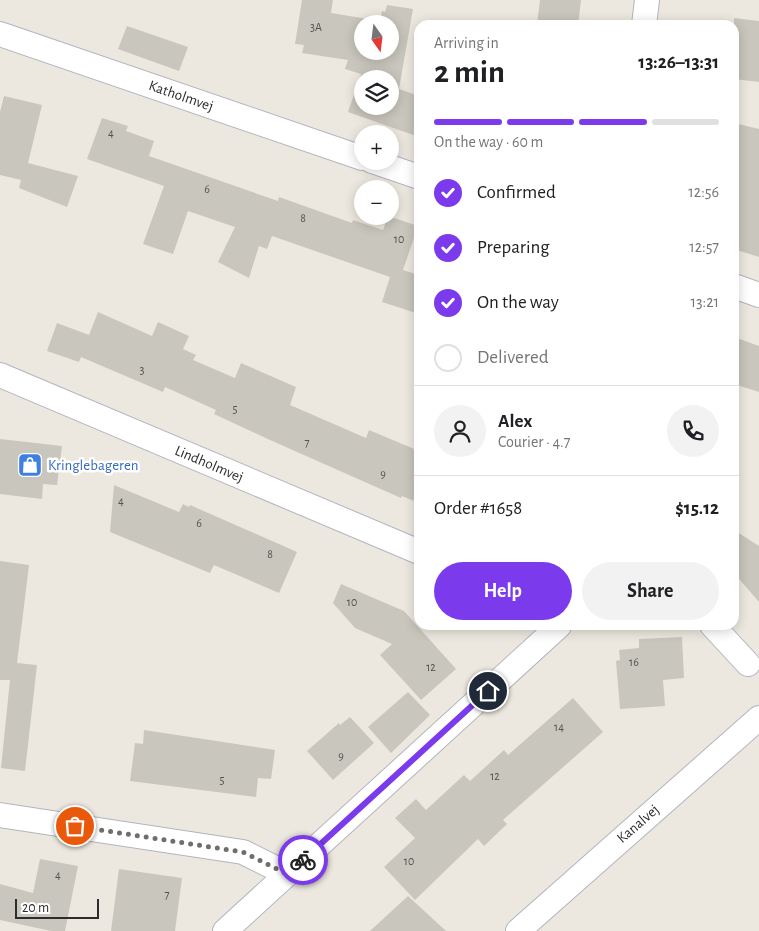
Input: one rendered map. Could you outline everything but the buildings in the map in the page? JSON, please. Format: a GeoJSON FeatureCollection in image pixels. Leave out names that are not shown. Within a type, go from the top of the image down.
{"type":"FeatureCollection","features":[{"type":"Feature","properties":{"kind":"street"},"geometry":{"type":"LineString","coordinates":[[645,20],[647,0]]}},
{"type":"Feature","properties":{"kind":"street","name":"Katholmvej"},"geometry":{"type":"LineString","coordinates":[[0,34],[354,155]]}},
{"type":"Feature","properties":{"kind":"street"},"geometry":{"type":"LineString","coordinates":[[398,170],[414,175]]}},
{"type":"Feature","properties":{"kind":"street"},"geometry":{"type":"LineString","coordinates":[[739,288],[759,295]]}},
{"type":"Feature","properties":{"kind":"street","name":"Lindholmvej"},"geometry":{"type":"LineString","coordinates":[[0,375],[414,550]]}},
{"type":"Feature","properties":{"kind":"street"},"geometry":{"type":"LineString","coordinates":[[225,931],[554,630]]}},
{"type":"Feature","properties":{"kind":"street"},"geometry":{"type":"LineString","coordinates":[[717,630],[748,664]]}},
{"type":"Feature","properties":{"kind":"street","name":"Kanalvej"},"geometry":{"type":"LineString","coordinates":[[518,931],[759,718]]}},
{"type":"Feature","properties":{"kind":"street"},"geometry":{"type":"LineString","coordinates":[[0,815],[243,852],[287,874]]}},
{"type":"Feature","properties":{"kind":"way so far"},"geometry":{"type":"LineString","coordinates":[[75,826],[243,852],[287,874],[303,860]]}},
{"type":"Feature","properties":{"kind":"place","name":"Kringlebageren"},"geometry":{"type":"Point","coordinates":[30,465]}},
{"type":"Feature","properties":{"kind":"route"},"geometry":{"type":"LineString","coordinates":[[303,860],[488,691]]}}]}
